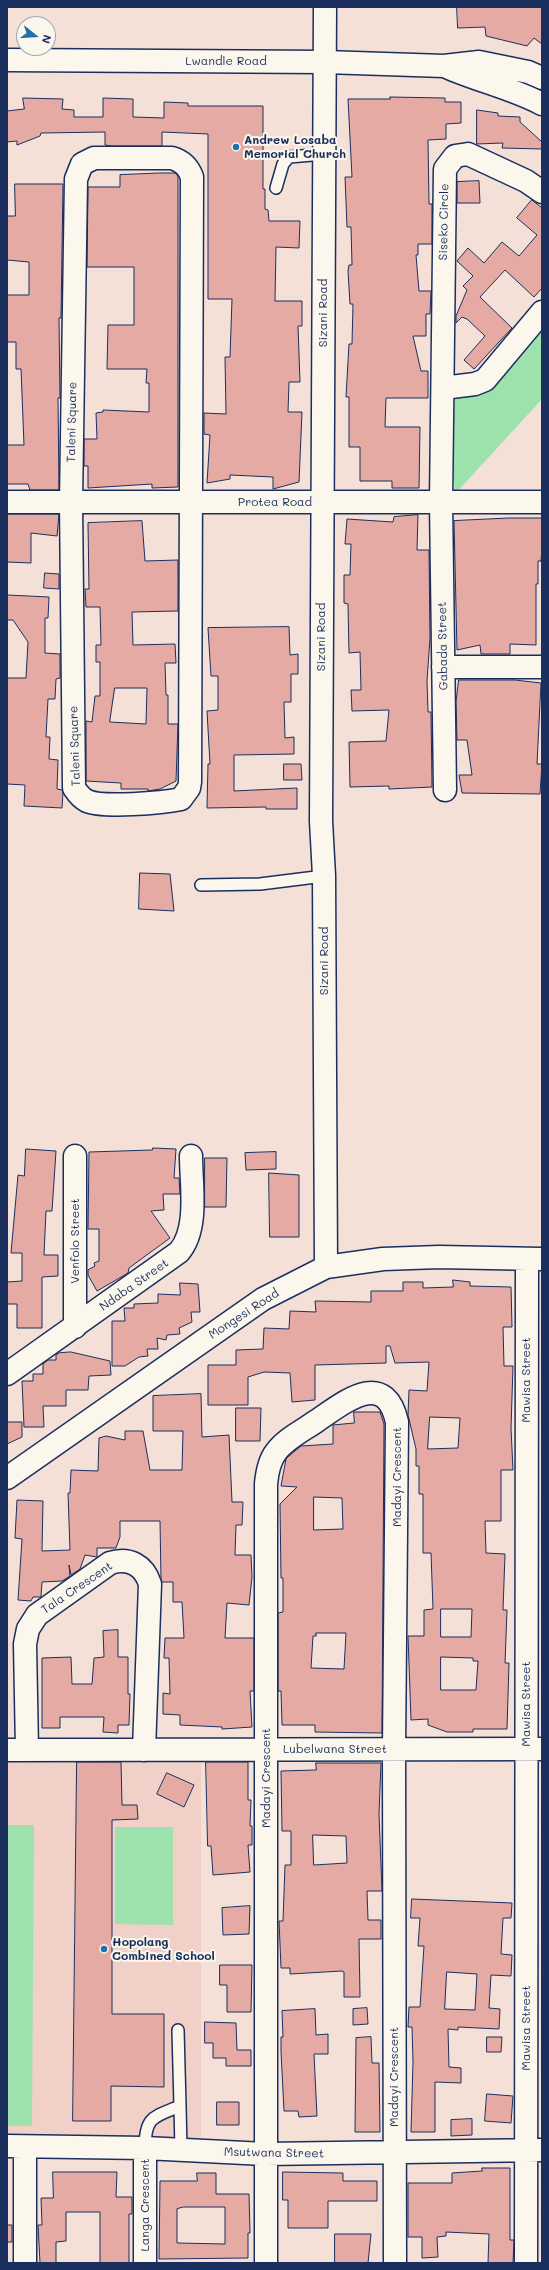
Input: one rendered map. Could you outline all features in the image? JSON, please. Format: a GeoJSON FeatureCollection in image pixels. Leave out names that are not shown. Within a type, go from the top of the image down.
{"type":"FeatureCollection","features":[{"type":"Feature","properties":{"kind":"street","name":"Sizani Road"},"geometry":{"type":"LineString","coordinates":[[325,7],[321,821],[324,876],[326,1266]]}},
{"type":"Feature","properties":{"kind":"street","name":"Lwandle Road"},"geometry":{"type":"LineString","coordinates":[[7,60],[325,62],[444,66],[479,62],[528,72],[542,78]]}},
{"type":"Feature","properties":{"kind":"street","name":"Lwandle Road"},"geometry":{"type":"LineString","coordinates":[[444,66],[479,81],[519,92],[542,104]]}},
{"type":"Feature","properties":{"kind":"street","name":"Siseko Circle"},"geometry":{"type":"LineString","coordinates":[[441,502],[445,168],[455,156],[468,154],[526,181],[542,192]]}},
{"type":"Feature","properties":{"kind":"street","name":"Taleni Square"},"geometry":{"type":"LineString","coordinates":[[94,158],[172,158],[181,161],[188,168],[192,177],[192,502],[189,788],[181,799],[162,802],[95,803],[83,798],[74,788],[71,502],[76,179],[78,170],[85,162],[94,158]]}},
{"type":"Feature","properties":{"kind":"street"},"geometry":{"type":"LineString","coordinates":[[443,388],[475,384],[485,380],[542,312]]}},
{"type":"Feature","properties":{"kind":"street","name":"Protea Road"},"geometry":{"type":"LineString","coordinates":[[7,502],[542,502]]}},
{"type":"Feature","properties":{"kind":"street","name":"Gabada Street"},"geometry":{"type":"LineString","coordinates":[[441,502],[445,790]]}},
{"type":"Feature","properties":{"kind":"street"},"geometry":{"type":"LineString","coordinates":[[443,667],[542,667]]}},
{"type":"Feature","properties":{"kind":"street","name":"Venfolo Street"},"geometry":{"type":"LineString","coordinates":[[75,1156],[75,1327]]}},
{"type":"Feature","properties":{"kind":"street","name":"Ndaba Street"},"geometry":{"type":"LineString","coordinates":[[7,1374],[75,1327],[179,1252],[186,1245],[192,1226],[191,1156]]}},
{"type":"Feature","properties":{"kind":"street","name":"Mongesi Road"},"geometry":{"type":"LineString","coordinates":[[7,1478],[263,1299],[326,1266],[383,1259],[439,1257],[534,1259]]}},
{"type":"Feature","properties":{"kind":"street","name":"Mawisa Street"},"geometry":{"type":"LineString","coordinates":[[526,2263],[534,2150],[534,1259]]}},
{"type":"Feature","properties":{"kind":"street","name":"Madayi Crescent"},"geometry":{"type":"LineString","coordinates":[[265,2154],[266,1484],[269,1465],[276,1451],[290,1439],[349,1399],[363,1393],[377,1393],[387,1398],[394,1407],[397,1422],[394,1749],[395,2263]]}},
{"type":"Feature","properties":{"kind":"street","name":"Tala Crescent"},"geometry":{"type":"LineString","coordinates":[[17,1750],[25,1644],[28,1629],[37,1615],[110,1563],[122,1560],[141,1567],[147,1575],[150,1584],[144,1750]]}},
{"type":"Feature","properties":{"kind":"street","name":"Lubelwana Street"},"geometry":{"type":"LineString","coordinates":[[17,1750],[534,1749]]}},
{"type":"Feature","properties":{"kind":"street"},"geometry":{"type":"LineString","coordinates":[[16,2146],[25,2263]]}},
{"type":"Feature","properties":{"kind":"street","name":"Msutwana Street"},"geometry":{"type":"LineString","coordinates":[[16,2146],[145,2148],[265,2154],[534,2150]]}},
{"type":"Feature","properties":{"kind":"street","name":"Langa Crescent"},"geometry":{"type":"LineString","coordinates":[[145,2148],[145,2263]]}},
{"type":"Feature","properties":{"kind":"street"},"geometry":{"type":"LineString","coordinates":[[265,2154],[266,2263]]}},
{"type":"Feature","properties":{"kind":"lane"},"geometry":{"type":"LineString","coordinates":[[276,188],[283,164],[289,157],[324,154]]}},
{"type":"Feature","properties":{"kind":"lane"},"geometry":{"type":"LineString","coordinates":[[201,886],[260,884],[324,876]]}},
{"type":"Feature","properties":{"kind":"lane"},"geometry":{"type":"LineString","coordinates":[[178,2030],[181,2150]]}},
{"type":"Feature","properties":{"kind":"lane"},"geometry":{"type":"LineString","coordinates":[[145,2148],[146,2126],[150,2120],[180,2106]]}},
{"type":"Feature","properties":{"kind":"shaded area","name":"Hopolang Combined School"},"geometry":{"type":"Polygon","coordinates":[[[201,1759],[201,2141],[7,2138],[7,1760],[201,1759]]]}},
{"type":"Feature","properties":{"kind":"green space"},"geometry":{"type":"Polygon","coordinates":[[[542,319],[542,399],[455,494],[447,398],[542,319]]]}},
{"type":"Feature","properties":{"kind":"green space"},"geometry":{"type":"Polygon","coordinates":[[[7,1825],[34,1825],[32,2126],[7,2126],[7,1825]]]}},
{"type":"Feature","properties":{"kind":"green space"},"geometry":{"type":"Polygon","coordinates":[[[115,1827],[173,1827],[173,1925],[115,1924],[115,1827]]]}},
{"type":"Feature","properties":{"kind":"building"},"geometry":{"type":"Polygon","coordinates":[[[457,7],[542,7],[542,44],[534,38],[527,46],[486,36],[485,27],[458,28],[457,7]]]}},
{"type":"Feature","properties":{"kind":"building"},"geometry":{"type":"Polygon","coordinates":[[[390,97],[445,98],[445,102],[461,102],[461,123],[446,124],[446,139],[428,140],[429,204],[432,204],[432,244],[418,244],[418,255],[416,255],[419,291],[431,291],[430,314],[426,314],[426,336],[413,336],[421,371],[428,371],[428,398],[386,398],[385,427],[420,427],[419,488],[392,488],[392,481],[360,481],[360,447],[349,447],[349,397],[346,397],[349,344],[352,344],[353,304],[350,304],[348,271],[349,265],[352,265],[351,227],[347,227],[345,177],[352,177],[348,99],[390,99],[390,97]]]}},
{"type":"Feature","properties":{"kind":"building"},"geometry":{"type":"Polygon","coordinates":[[[23,98],[63,99],[62,109],[74,110],[74,117],[103,117],[103,98],[133,99],[133,117],[164,118],[164,102],[188,103],[188,106],[263,106],[263,189],[265,189],[265,209],[268,210],[269,221],[300,221],[299,248],[276,247],[275,301],[302,301],[302,326],[298,326],[300,382],[289,382],[288,412],[302,412],[299,482],[273,489],[273,477],[230,475],[230,479],[207,483],[210,435],[204,434],[204,413],[226,414],[225,357],[230,357],[232,299],[208,299],[208,134],[162,132],[162,146],[113,146],[105,145],[105,132],[41,133],[40,136],[17,145],[17,141],[7,142],[7,111],[24,109],[23,98]]]}},
{"type":"Feature","properties":{"kind":"building"},"geometry":{"type":"Polygon","coordinates":[[[477,110],[498,113],[498,116],[520,117],[520,122],[542,142],[542,149],[502,148],[503,143],[477,144],[477,110]]]}},
{"type":"Feature","properties":{"kind":"building"},"geometry":{"type":"Polygon","coordinates":[[[175,173],[178,176],[178,487],[152,488],[152,484],[88,488],[88,466],[84,466],[84,439],[97,439],[96,413],[103,412],[103,410],[149,412],[149,383],[146,383],[147,369],[107,369],[108,325],[134,325],[134,267],[87,267],[88,187],[120,187],[120,175],[175,173]]]}},
{"type":"Feature","properties":{"kind":"building"},"geometry":{"type":"Polygon","coordinates":[[[479,181],[480,203],[457,203],[457,182],[479,181]]]}},
{"type":"Feature","properties":{"kind":"building"},"geometry":{"type":"Polygon","coordinates":[[[15,184],[63,184],[61,318],[59,318],[59,490],[30,490],[28,484],[7,484],[7,445],[24,445],[21,369],[16,369],[16,342],[7,342],[7,295],[29,295],[29,262],[7,260],[7,216],[15,216],[15,184]]]}},
{"type":"Feature","properties":{"kind":"building"},"geometry":{"type":"Polygon","coordinates":[[[532,200],[542,208],[542,288],[534,297],[505,270],[480,297],[512,328],[474,369],[464,360],[485,336],[467,319],[462,317],[456,323],[456,316],[467,290],[463,286],[473,276],[457,261],[468,248],[484,263],[502,242],[519,256],[537,235],[517,218],[532,200]]]}},
{"type":"Feature","properties":{"kind":"building"},"geometry":{"type":"Polygon","coordinates":[[[7,514],[59,514],[57,536],[31,533],[31,563],[7,562],[7,514]]]}},
{"type":"Feature","properties":{"kind":"building"},"geometry":{"type":"Polygon","coordinates":[[[418,515],[417,550],[429,550],[430,638],[427,681],[428,712],[431,712],[432,787],[389,789],[389,786],[350,787],[349,742],[386,741],[389,710],[352,711],[351,690],[361,690],[360,652],[349,653],[348,604],[344,603],[344,575],[350,575],[351,544],[345,544],[347,519],[393,522],[394,517],[418,515]]]}},
{"type":"Feature","properties":{"kind":"building"},"geometry":{"type":"Polygon","coordinates":[[[542,518],[541,561],[538,561],[538,584],[536,584],[536,645],[510,644],[510,654],[481,654],[480,645],[457,650],[454,521],[542,518]]]}},
{"type":"Feature","properties":{"kind":"building"},"geometry":{"type":"Polygon","coordinates":[[[142,521],[145,561],[178,560],[178,611],[132,612],[133,645],[175,644],[176,663],[165,663],[166,695],[168,695],[168,724],[178,724],[176,781],[160,789],[148,791],[148,789],[121,789],[121,783],[86,781],[86,721],[92,722],[95,696],[100,696],[100,662],[96,662],[96,645],[101,645],[100,607],[86,607],[85,589],[89,589],[88,523],[142,521]],[[115,688],[110,722],[146,724],[147,688],[115,688]]]}},
{"type":"Feature","properties":{"kind":"building"},"geometry":{"type":"Polygon","coordinates":[[[45,573],[59,574],[59,589],[44,588],[45,573]]]}},
{"type":"Feature","properties":{"kind":"building"},"geometry":{"type":"Polygon","coordinates":[[[7,595],[49,597],[48,618],[45,618],[45,653],[60,654],[60,678],[56,679],[55,699],[48,699],[46,737],[50,737],[49,759],[58,760],[57,789],[62,790],[63,792],[62,808],[24,806],[25,785],[7,784],[7,678],[26,678],[28,642],[13,620],[7,620],[7,595]]]}},
{"type":"Feature","properties":{"kind":"building"},"geometry":{"type":"Polygon","coordinates":[[[289,627],[290,655],[298,654],[298,674],[291,674],[291,702],[284,702],[285,738],[294,737],[294,754],[234,755],[234,791],[297,788],[297,809],[266,809],[266,807],[207,808],[208,764],[210,764],[207,711],[218,710],[218,676],[211,676],[208,628],[289,627]]]}},
{"type":"Feature","properties":{"kind":"building"},"geometry":{"type":"Polygon","coordinates":[[[459,680],[515,680],[541,683],[537,764],[542,764],[540,794],[462,793],[459,775],[472,775],[467,740],[457,740],[456,702],[459,680]]]}},
{"type":"Feature","properties":{"kind":"building"},"geometry":{"type":"Polygon","coordinates":[[[284,764],[301,764],[302,780],[284,780],[284,764]]]}},
{"type":"Feature","properties":{"kind":"building"},"geometry":{"type":"Polygon","coordinates":[[[140,873],[170,874],[174,911],[139,909],[140,873]]]}},
{"type":"Feature","properties":{"kind":"building"},"geometry":{"type":"Polygon","coordinates":[[[153,1148],[176,1149],[174,1178],[179,1178],[180,1194],[163,1194],[164,1210],[151,1211],[170,1238],[129,1268],[128,1273],[97,1291],[88,1275],[88,1270],[95,1266],[94,1263],[99,1261],[99,1229],[88,1229],[89,1152],[152,1150],[153,1148]]]}},
{"type":"Feature","properties":{"kind":"building"},"geometry":{"type":"Polygon","coordinates":[[[26,1149],[56,1151],[52,1211],[46,1211],[44,1255],[58,1255],[58,1276],[42,1277],[42,1328],[17,1328],[17,1304],[7,1304],[7,1282],[22,1281],[22,1253],[11,1253],[18,1175],[24,1176],[26,1149]]]}},
{"type":"Feature","properties":{"kind":"building"},"geometry":{"type":"Polygon","coordinates":[[[276,1152],[276,1169],[246,1170],[245,1153],[276,1152]]]}},
{"type":"Feature","properties":{"kind":"building"},"geometry":{"type":"Polygon","coordinates":[[[205,1158],[227,1158],[226,1207],[205,1207],[205,1158]]]}},
{"type":"Feature","properties":{"kind":"building"},"geometry":{"type":"Polygon","coordinates":[[[269,1173],[299,1175],[299,1237],[270,1237],[269,1173]]]}},
{"type":"Feature","properties":{"kind":"building"},"geometry":{"type":"Polygon","coordinates":[[[453,1280],[470,1282],[470,1286],[511,1287],[512,1327],[503,1327],[504,1366],[513,1366],[511,1428],[513,1470],[501,1470],[501,1521],[485,1521],[486,1553],[505,1554],[503,1610],[507,1610],[505,1663],[509,1663],[507,1729],[473,1729],[473,1732],[447,1732],[428,1725],[428,1719],[411,1720],[408,1636],[424,1636],[424,1610],[433,1609],[431,1553],[423,1553],[423,1494],[419,1494],[419,1466],[416,1466],[416,1449],[408,1415],[409,1390],[427,1391],[429,1362],[395,1363],[390,1346],[386,1346],[386,1363],[315,1365],[315,1400],[292,1402],[290,1373],[264,1372],[248,1377],[248,1405],[208,1405],[208,1365],[236,1365],[236,1350],[263,1349],[264,1328],[289,1329],[290,1311],[316,1312],[315,1301],[371,1302],[371,1291],[403,1291],[403,1282],[423,1282],[423,1288],[453,1287],[453,1280]],[[430,1417],[428,1449],[458,1448],[460,1418],[430,1417]],[[441,1609],[441,1637],[471,1637],[472,1609],[441,1609]],[[441,1657],[441,1690],[476,1690],[478,1661],[473,1661],[473,1658],[441,1657]]]}},
{"type":"Feature","properties":{"kind":"building"},"geometry":{"type":"Polygon","coordinates":[[[180,1283],[198,1284],[200,1312],[191,1312],[192,1322],[179,1328],[180,1334],[167,1335],[166,1340],[157,1338],[158,1349],[147,1349],[148,1356],[139,1357],[125,1366],[112,1366],[112,1321],[125,1321],[124,1308],[134,1308],[134,1304],[158,1303],[158,1294],[180,1295],[180,1283]]]}},
{"type":"Feature","properties":{"kind":"building"},"geometry":{"type":"Polygon","coordinates":[[[71,1352],[110,1361],[111,1375],[89,1376],[88,1390],[66,1390],[66,1406],[43,1406],[44,1427],[24,1427],[22,1381],[33,1381],[33,1374],[43,1374],[43,1364],[48,1360],[56,1360],[56,1355],[59,1353],[71,1352]]]}},
{"type":"Feature","properties":{"kind":"building"},"geometry":{"type":"Polygon","coordinates":[[[201,1394],[202,1437],[229,1435],[232,1502],[243,1502],[242,1525],[236,1525],[235,1555],[251,1555],[252,1577],[249,1605],[227,1603],[225,1638],[254,1638],[254,1691],[250,1691],[252,1727],[222,1729],[222,1727],[180,1725],[180,1715],[163,1714],[163,1693],[170,1694],[169,1658],[164,1658],[165,1638],[184,1638],[182,1602],[173,1602],[173,1582],[162,1582],[161,1579],[160,1521],[120,1521],[120,1537],[116,1548],[97,1548],[97,1557],[85,1555],[80,1569],[71,1575],[69,1565],[70,1576],[62,1581],[42,1582],[41,1597],[33,1597],[31,1601],[18,1600],[22,1539],[15,1538],[17,1500],[43,1501],[42,1551],[70,1550],[68,1493],[70,1493],[71,1470],[98,1471],[99,1438],[106,1436],[125,1440],[125,1431],[143,1431],[150,1470],[182,1470],[183,1431],[153,1431],[153,1396],[201,1394]]]}},
{"type":"Feature","properties":{"kind":"building"},"geometry":{"type":"Polygon","coordinates":[[[236,1408],[261,1408],[260,1441],[236,1441],[236,1408]]]}},
{"type":"Feature","properties":{"kind":"building"},"geometry":{"type":"Polygon","coordinates":[[[354,1412],[380,1412],[384,1424],[382,1733],[315,1732],[315,1725],[282,1725],[281,1691],[278,1691],[278,1613],[283,1612],[280,1504],[297,1487],[281,1486],[286,1459],[289,1456],[301,1446],[333,1444],[333,1425],[354,1423],[354,1412]],[[314,1497],[314,1530],[343,1529],[342,1498],[314,1497]],[[316,1633],[316,1636],[313,1636],[311,1668],[344,1669],[346,1633],[316,1633]]]}},
{"type":"Feature","properties":{"kind":"building"},"geometry":{"type":"Polygon","coordinates":[[[7,1422],[22,1422],[22,1437],[7,1444],[7,1422]]]}},
{"type":"Feature","properties":{"kind":"building"},"geometry":{"type":"Polygon","coordinates":[[[118,1630],[118,1657],[128,1657],[128,1694],[130,1694],[129,1725],[118,1725],[118,1733],[103,1732],[104,1717],[60,1717],[60,1728],[42,1728],[42,1658],[71,1657],[72,1684],[92,1684],[94,1658],[104,1657],[103,1631],[118,1630]]]}},
{"type":"Feature","properties":{"kind":"building"},"geometry":{"type":"Polygon","coordinates":[[[77,1762],[121,1762],[122,1805],[137,1805],[138,1819],[112,1820],[112,2014],[164,2014],[164,2087],[111,2086],[111,2121],[73,2121],[77,1762]]]}},
{"type":"Feature","properties":{"kind":"building"},"geometry":{"type":"Polygon","coordinates":[[[206,1762],[248,1762],[248,1800],[251,1800],[250,1826],[252,1826],[252,1845],[248,1845],[250,1872],[213,1875],[211,1846],[208,1846],[206,1762]]]}},
{"type":"Feature","properties":{"kind":"building"},"geometry":{"type":"Polygon","coordinates":[[[316,1763],[381,1763],[379,1814],[382,1891],[367,1891],[368,1920],[381,1920],[381,1939],[359,1939],[360,1997],[344,1997],[344,1972],[342,1971],[290,1974],[290,1968],[281,1968],[279,1921],[283,1921],[285,1865],[291,1865],[291,1831],[282,1831],[281,1771],[316,1770],[316,1763]],[[313,1835],[314,1865],[347,1863],[346,1836],[313,1835]]]}},
{"type":"Feature","properties":{"kind":"building"},"geometry":{"type":"Polygon","coordinates":[[[167,1773],[194,1785],[184,1807],[157,1794],[167,1773]]]}},
{"type":"Feature","properties":{"kind":"building"},"geometry":{"type":"Polygon","coordinates":[[[412,1899],[512,1903],[511,1918],[503,1918],[501,1954],[512,1955],[511,1976],[491,1975],[489,2008],[500,2009],[499,2029],[458,2027],[458,2030],[448,2029],[449,2067],[461,2068],[461,2083],[435,2082],[435,2132],[411,2132],[413,2062],[412,2027],[408,2027],[409,2007],[420,2007],[424,1946],[418,1946],[420,1918],[411,1918],[412,1899]],[[447,1972],[445,2009],[475,2010],[477,1974],[447,1972]]]}},
{"type":"Feature","properties":{"kind":"building"},"geometry":{"type":"Polygon","coordinates":[[[250,1906],[249,1934],[223,1935],[222,1908],[250,1906]]]}},
{"type":"Feature","properties":{"kind":"building"},"geometry":{"type":"Polygon","coordinates":[[[220,1965],[252,1965],[251,2012],[227,2012],[227,1985],[220,1985],[220,1965]]]}},
{"type":"Feature","properties":{"kind":"building"},"geometry":{"type":"Polygon","coordinates":[[[367,2008],[368,2024],[353,2025],[353,2009],[367,2008]]]}},
{"type":"Feature","properties":{"kind":"building"},"geometry":{"type":"Polygon","coordinates":[[[315,2009],[316,2035],[328,2034],[328,2054],[314,2054],[317,2116],[299,2117],[298,2111],[284,2111],[281,2052],[281,2037],[283,2037],[282,2011],[315,2009]]]}},
{"type":"Feature","properties":{"kind":"building"},"geometry":{"type":"Polygon","coordinates":[[[205,2022],[236,2023],[237,2050],[251,2050],[251,2066],[226,2066],[226,2058],[213,2058],[213,2043],[205,2043],[205,2022]]]}},
{"type":"Feature","properties":{"kind":"building"},"geometry":{"type":"Polygon","coordinates":[[[371,2037],[372,2063],[379,2063],[380,2132],[355,2132],[356,2038],[371,2037]]]}},
{"type":"Feature","properties":{"kind":"building"},"geometry":{"type":"Polygon","coordinates":[[[487,2037],[502,2037],[501,2052],[487,2052],[487,2037]]]}},
{"type":"Feature","properties":{"kind":"building"},"geometry":{"type":"Polygon","coordinates":[[[487,2094],[513,2096],[511,2123],[485,2121],[487,2094]]]}},
{"type":"Feature","properties":{"kind":"building"},"geometry":{"type":"Polygon","coordinates":[[[217,2102],[239,2102],[239,2125],[217,2125],[217,2102]]]}},
{"type":"Feature","properties":{"kind":"building"},"geometry":{"type":"Polygon","coordinates":[[[472,2119],[472,2135],[451,2136],[451,2120],[472,2119]]]}},
{"type":"Feature","properties":{"kind":"building"},"geometry":{"type":"Polygon","coordinates":[[[482,2168],[510,2168],[510,2240],[514,2240],[513,2263],[488,2263],[489,2234],[446,2232],[446,2236],[437,2237],[438,2257],[422,2258],[422,2237],[408,2237],[408,2183],[452,2183],[452,2173],[482,2171],[482,2168]]]}},
{"type":"Feature","properties":{"kind":"building"},"geometry":{"type":"Polygon","coordinates":[[[53,2172],[117,2172],[116,2197],[132,2197],[132,2214],[129,2214],[129,2263],[100,2263],[100,2212],[66,2212],[66,2241],[56,2242],[56,2263],[40,2263],[38,2225],[42,2225],[41,2198],[53,2198],[53,2172]]]}},
{"type":"Feature","properties":{"kind":"building"},"geometry":{"type":"Polygon","coordinates":[[[283,2172],[343,2173],[343,2181],[377,2181],[377,2201],[328,2201],[328,2228],[288,2228],[288,2200],[283,2200],[283,2172]]]}},
{"type":"Feature","properties":{"kind":"building"},"geometry":{"type":"Polygon","coordinates":[[[197,2173],[216,2173],[216,2194],[249,2194],[250,2233],[248,2233],[248,2258],[159,2259],[160,2181],[197,2181],[197,2173]],[[184,2207],[177,2209],[177,2243],[225,2244],[225,2207],[184,2207]]]}},
{"type":"Feature","properties":{"kind":"building"},"geometry":{"type":"Polygon","coordinates":[[[7,2225],[12,2225],[12,2242],[7,2242],[7,2225]]]}},
{"type":"Feature","properties":{"kind":"building"},"geometry":{"type":"Polygon","coordinates":[[[335,2234],[371,2234],[368,2263],[335,2263],[335,2234]]]}},
{"type":"Feature","properties":{"kind":"place","name":"Andrew Losaba Memorial Church"},"geometry":{"type":"Point","coordinates":[236,147]}},
{"type":"Feature","properties":{"kind":"place","name":"Hopolang Combined School"},"geometry":{"type":"Point","coordinates":[104,1949]}}]}
